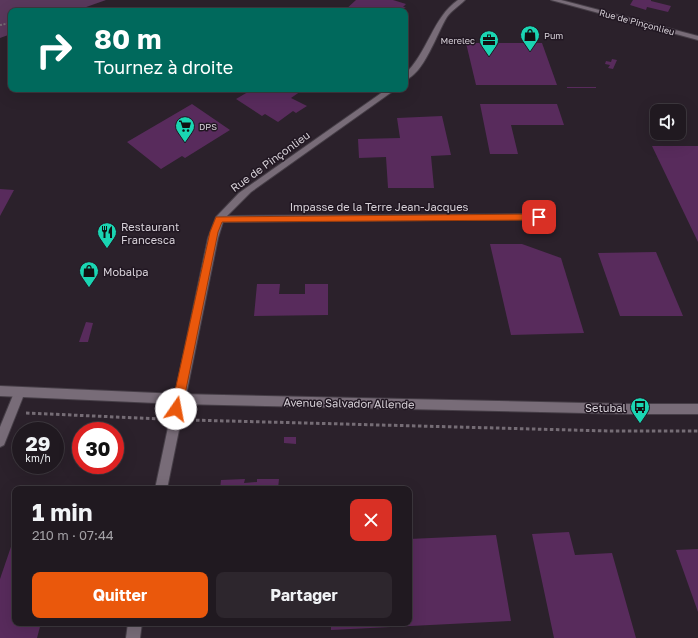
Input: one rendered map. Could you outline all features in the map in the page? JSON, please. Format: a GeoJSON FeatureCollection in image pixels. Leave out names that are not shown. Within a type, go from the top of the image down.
{"type":"FeatureCollection","features":[{"type":"Feature","properties":{"kind":"street"},"geometry":{"type":"LineString","coordinates":[[408,75],[426,53],[448,10],[462,0]]}},
{"type":"Feature","properties":{"kind":"street","name":"Rue de Pinçonlieu"},"geometry":{"type":"LineString","coordinates":[[554,0],[698,38]]}},
{"type":"Feature","properties":{"kind":"street","name":"Rue de Pinçonlieu"},"geometry":{"type":"LineString","coordinates":[[162,486],[214,232],[219,219],[234,201],[248,190],[388,92]]}},
{"type":"Feature","properties":{"kind":"street","name":"Impasse de la Terre Jean-Jacques"},"geometry":{"type":"LineString","coordinates":[[219,219],[539,217]]}},
{"type":"Feature","properties":{"kind":"street","name":"Avenue Salvador Allende"},"geometry":{"type":"LineString","coordinates":[[0,391],[179,398],[622,409],[698,409]]}},
{"type":"Feature","properties":{"kind":"street"},"geometry":{"type":"LineString","coordinates":[[0,441],[20,392]]}},
{"type":"Feature","properties":{"kind":"street"},"geometry":{"type":"LineString","coordinates":[[132,638],[134,626]]}},
{"type":"Feature","properties":{"kind":"path"},"geometry":{"type":"LineString","coordinates":[[12,412],[174,420],[609,431],[698,431]]}},
{"type":"Feature","properties":{"kind":"shaded area"},"geometry":{"type":"Polygon","coordinates":[[[0,0],[106,0],[83,8],[8,8],[8,35],[0,38],[0,0]]]}},
{"type":"Feature","properties":{"kind":"building"},"geometry":{"type":"Polygon","coordinates":[[[356,0],[393,0],[406,4],[403,7],[406,7],[404,8],[347,8],[356,0]]]}},
{"type":"Feature","properties":{"kind":"building"},"geometry":{"type":"Polygon","coordinates":[[[633,0],[651,0],[671,6],[668,12],[647,7],[646,10],[630,5],[633,0]]]}},
{"type":"Feature","properties":{"kind":"building"},"geometry":{"type":"Polygon","coordinates":[[[466,43],[542,43],[557,85],[476,85],[466,43]]]}},
{"type":"Feature","properties":{"kind":"building"},"geometry":{"type":"Polygon","coordinates":[[[612,59],[617,60],[613,69],[608,68],[610,65],[605,64],[606,61],[611,62],[612,59]]]}},
{"type":"Feature","properties":{"kind":"building"},"geometry":{"type":"Polygon","coordinates":[[[596,87],[596,88],[567,88],[596,87]]]}},
{"type":"Feature","properties":{"kind":"building"},"geometry":{"type":"Polygon","coordinates":[[[248,92],[300,92],[291,98],[307,106],[296,113],[293,111],[278,122],[265,114],[262,116],[236,99],[248,92]]]}},
{"type":"Feature","properties":{"kind":"building"},"geometry":{"type":"Polygon","coordinates":[[[192,104],[230,130],[185,158],[182,156],[161,169],[127,142],[192,104]]]}},
{"type":"Feature","properties":{"kind":"building"},"geometry":{"type":"Polygon","coordinates":[[[480,104],[557,104],[564,125],[511,125],[518,154],[490,154],[480,104]]]}},
{"type":"Feature","properties":{"kind":"building"},"geometry":{"type":"Polygon","coordinates":[[[442,116],[451,155],[431,156],[434,188],[388,188],[386,157],[359,158],[358,139],[400,138],[397,118],[442,116]]]}},
{"type":"Feature","properties":{"kind":"building"},"geometry":{"type":"Polygon","coordinates":[[[652,146],[698,146],[698,242],[652,146]]]}},
{"type":"Feature","properties":{"kind":"building"},"geometry":{"type":"Polygon","coordinates":[[[0,189],[14,190],[0,216],[0,189]]]}},
{"type":"Feature","properties":{"kind":"building"},"geometry":{"type":"Polygon","coordinates":[[[490,244],[522,244],[561,258],[584,333],[511,335],[490,244]]]}},
{"type":"Feature","properties":{"kind":"building"},"geometry":{"type":"Polygon","coordinates":[[[656,252],[683,316],[620,316],[598,253],[656,252]]]}},
{"type":"Feature","properties":{"kind":"building"},"geometry":{"type":"Polygon","coordinates":[[[257,284],[280,284],[279,294],[305,294],[305,284],[328,284],[328,315],[254,316],[257,284]]]}},
{"type":"Feature","properties":{"kind":"building"},"geometry":{"type":"Polygon","coordinates":[[[86,322],[93,323],[88,342],[79,342],[86,322]]]}},
{"type":"Feature","properties":{"kind":"building"},"geometry":{"type":"Polygon","coordinates":[[[284,437],[296,437],[296,444],[284,443],[284,437]]]}},
{"type":"Feature","properties":{"kind":"building"},"geometry":{"type":"Polygon","coordinates":[[[245,479],[244,483],[257,482],[257,479],[279,479],[278,486],[220,486],[221,480],[245,479]]]}},
{"type":"Feature","properties":{"kind":"building"},"geometry":{"type":"Polygon","coordinates":[[[569,532],[575,555],[612,553],[636,638],[554,638],[532,534],[569,532]]]}},
{"type":"Feature","properties":{"kind":"building"},"geometry":{"type":"Polygon","coordinates":[[[496,535],[511,621],[412,626],[412,539],[496,535]]]}},
{"type":"Feature","properties":{"kind":"building"},"geometry":{"type":"Polygon","coordinates":[[[12,544],[12,626],[40,626],[37,638],[0,638],[0,579],[12,544]]]}},
{"type":"Feature","properties":{"kind":"building"},"geometry":{"type":"Polygon","coordinates":[[[698,549],[698,612],[676,550],[698,549]]]}},
{"type":"Feature","properties":{"kind":"building"},"geometry":{"type":"Polygon","coordinates":[[[331,626],[411,626],[331,630],[331,626]]]}},
{"type":"Feature","properties":{"kind":"place","name":"Pum"},"geometry":{"type":"Point","coordinates":[530,52]}},
{"type":"Feature","properties":{"kind":"place","name":"Merelec"},"geometry":{"type":"Point","coordinates":[489,57]}},
{"type":"Feature","properties":{"kind":"place","name":"DPS"},"geometry":{"type":"Point","coordinates":[185,143]}},
{"type":"Feature","properties":{"kind":"place","name":"Restaurant Francesca"},"geometry":{"type":"Point","coordinates":[107,249]}},
{"type":"Feature","properties":{"kind":"place","name":"Mobalpa"},"geometry":{"type":"Point","coordinates":[89,288]}},
{"type":"Feature","properties":{"kind":"place","name":"Setubal"},"geometry":{"type":"Point","coordinates":[640,424]}},
{"type":"Feature","properties":{"kind":"route"},"geometry":{"type":"LineString","coordinates":[[176,409],[214,232],[219,219],[539,217]]}}]}
